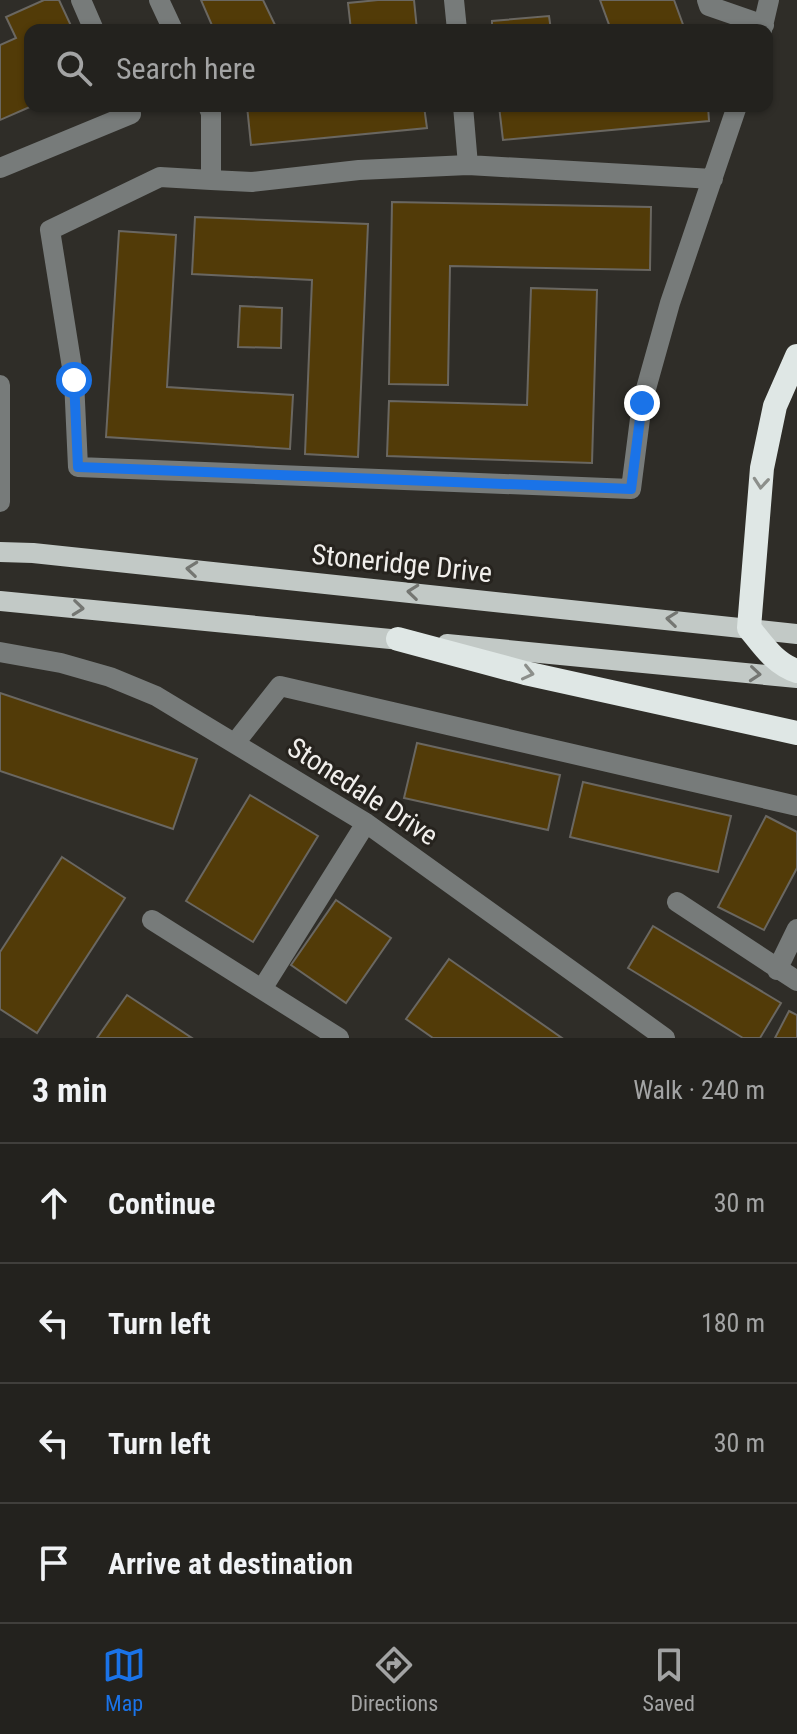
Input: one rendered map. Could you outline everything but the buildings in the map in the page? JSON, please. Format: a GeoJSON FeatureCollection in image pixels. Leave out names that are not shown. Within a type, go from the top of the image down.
{"type":"FeatureCollection","features":[{"type":"Feature","properties":{"kind":"highway"},"geometry":{"type":"LineString","coordinates":[[797,356],[775,406],[762,468],[749,628],[772,656],[797,671]]}},
{"type":"Feature","properties":{"kind":"highway"},"geometry":{"type":"LineString","coordinates":[[398,639],[525,673],[797,733]]}},
{"type":"Feature","properties":{"kind":"main road","name":"Stoneridge Drive"},"geometry":{"type":"LineString","coordinates":[[0,552],[112,561],[797,634]]}},
{"type":"Feature","properties":{"kind":"main road"},"geometry":{"type":"LineString","coordinates":[[0,601],[797,678]]}},
{"type":"Feature","properties":{"kind":"street"},"geometry":{"type":"LineString","coordinates":[[81,0],[91,24]]}},
{"type":"Feature","properties":{"kind":"street"},"geometry":{"type":"LineString","coordinates":[[159,0],[170,24]]}},
{"type":"Feature","properties":{"kind":"street"},"geometry":{"type":"LineString","coordinates":[[454,0],[456,24]]}},
{"type":"Feature","properties":{"kind":"street"},"geometry":{"type":"LineString","coordinates":[[707,0],[709,6],[753,24]]}},
{"type":"Feature","properties":{"kind":"street"},"geometry":{"type":"LineString","coordinates":[[764,24],[769,0]]}},
{"type":"Feature","properties":{"kind":"street"},"geometry":{"type":"LineString","coordinates":[[0,168],[130,112]]}},
{"type":"Feature","properties":{"kind":"street"},"geometry":{"type":"LineString","coordinates":[[211,112],[211,180]]}},
{"type":"Feature","properties":{"kind":"street"},"geometry":{"type":"LineString","coordinates":[[464,112],[468,165]]}},
{"type":"Feature","properties":{"kind":"street"},"geometry":{"type":"LineString","coordinates":[[713,179],[468,165],[359,170],[252,182],[160,177],[50,230],[74,380],[78,467],[631,489],[642,403],[670,303],[713,179],[735,112]]}},
{"type":"Feature","properties":{"kind":"street"},"geometry":{"type":"LineString","coordinates":[[0,385],[0,502]]}},
{"type":"Feature","properties":{"kind":"street","name":"Stonedale Drive"},"geometry":{"type":"LineString","coordinates":[[0,652],[61,663],[110,677],[156,696],[366,823],[665,1038]]}},
{"type":"Feature","properties":{"kind":"street"},"geometry":{"type":"LineString","coordinates":[[235,743],[280,686],[797,806]]}},
{"type":"Feature","properties":{"kind":"street"},"geometry":{"type":"LineString","coordinates":[[262,989],[366,823]]}},
{"type":"Feature","properties":{"kind":"street"},"geometry":{"type":"LineString","coordinates":[[677,902],[797,981]]}},
{"type":"Feature","properties":{"kind":"street"},"geometry":{"type":"LineString","coordinates":[[152,920],[339,1038]]}},
{"type":"Feature","properties":{"kind":"street"},"geometry":{"type":"LineString","coordinates":[[777,970],[797,929]]}},
{"type":"Feature","properties":{"kind":"route"},"geometry":{"type":"LineString","coordinates":[[74,380],[78,467],[631,489],[642,403]]}}]}
